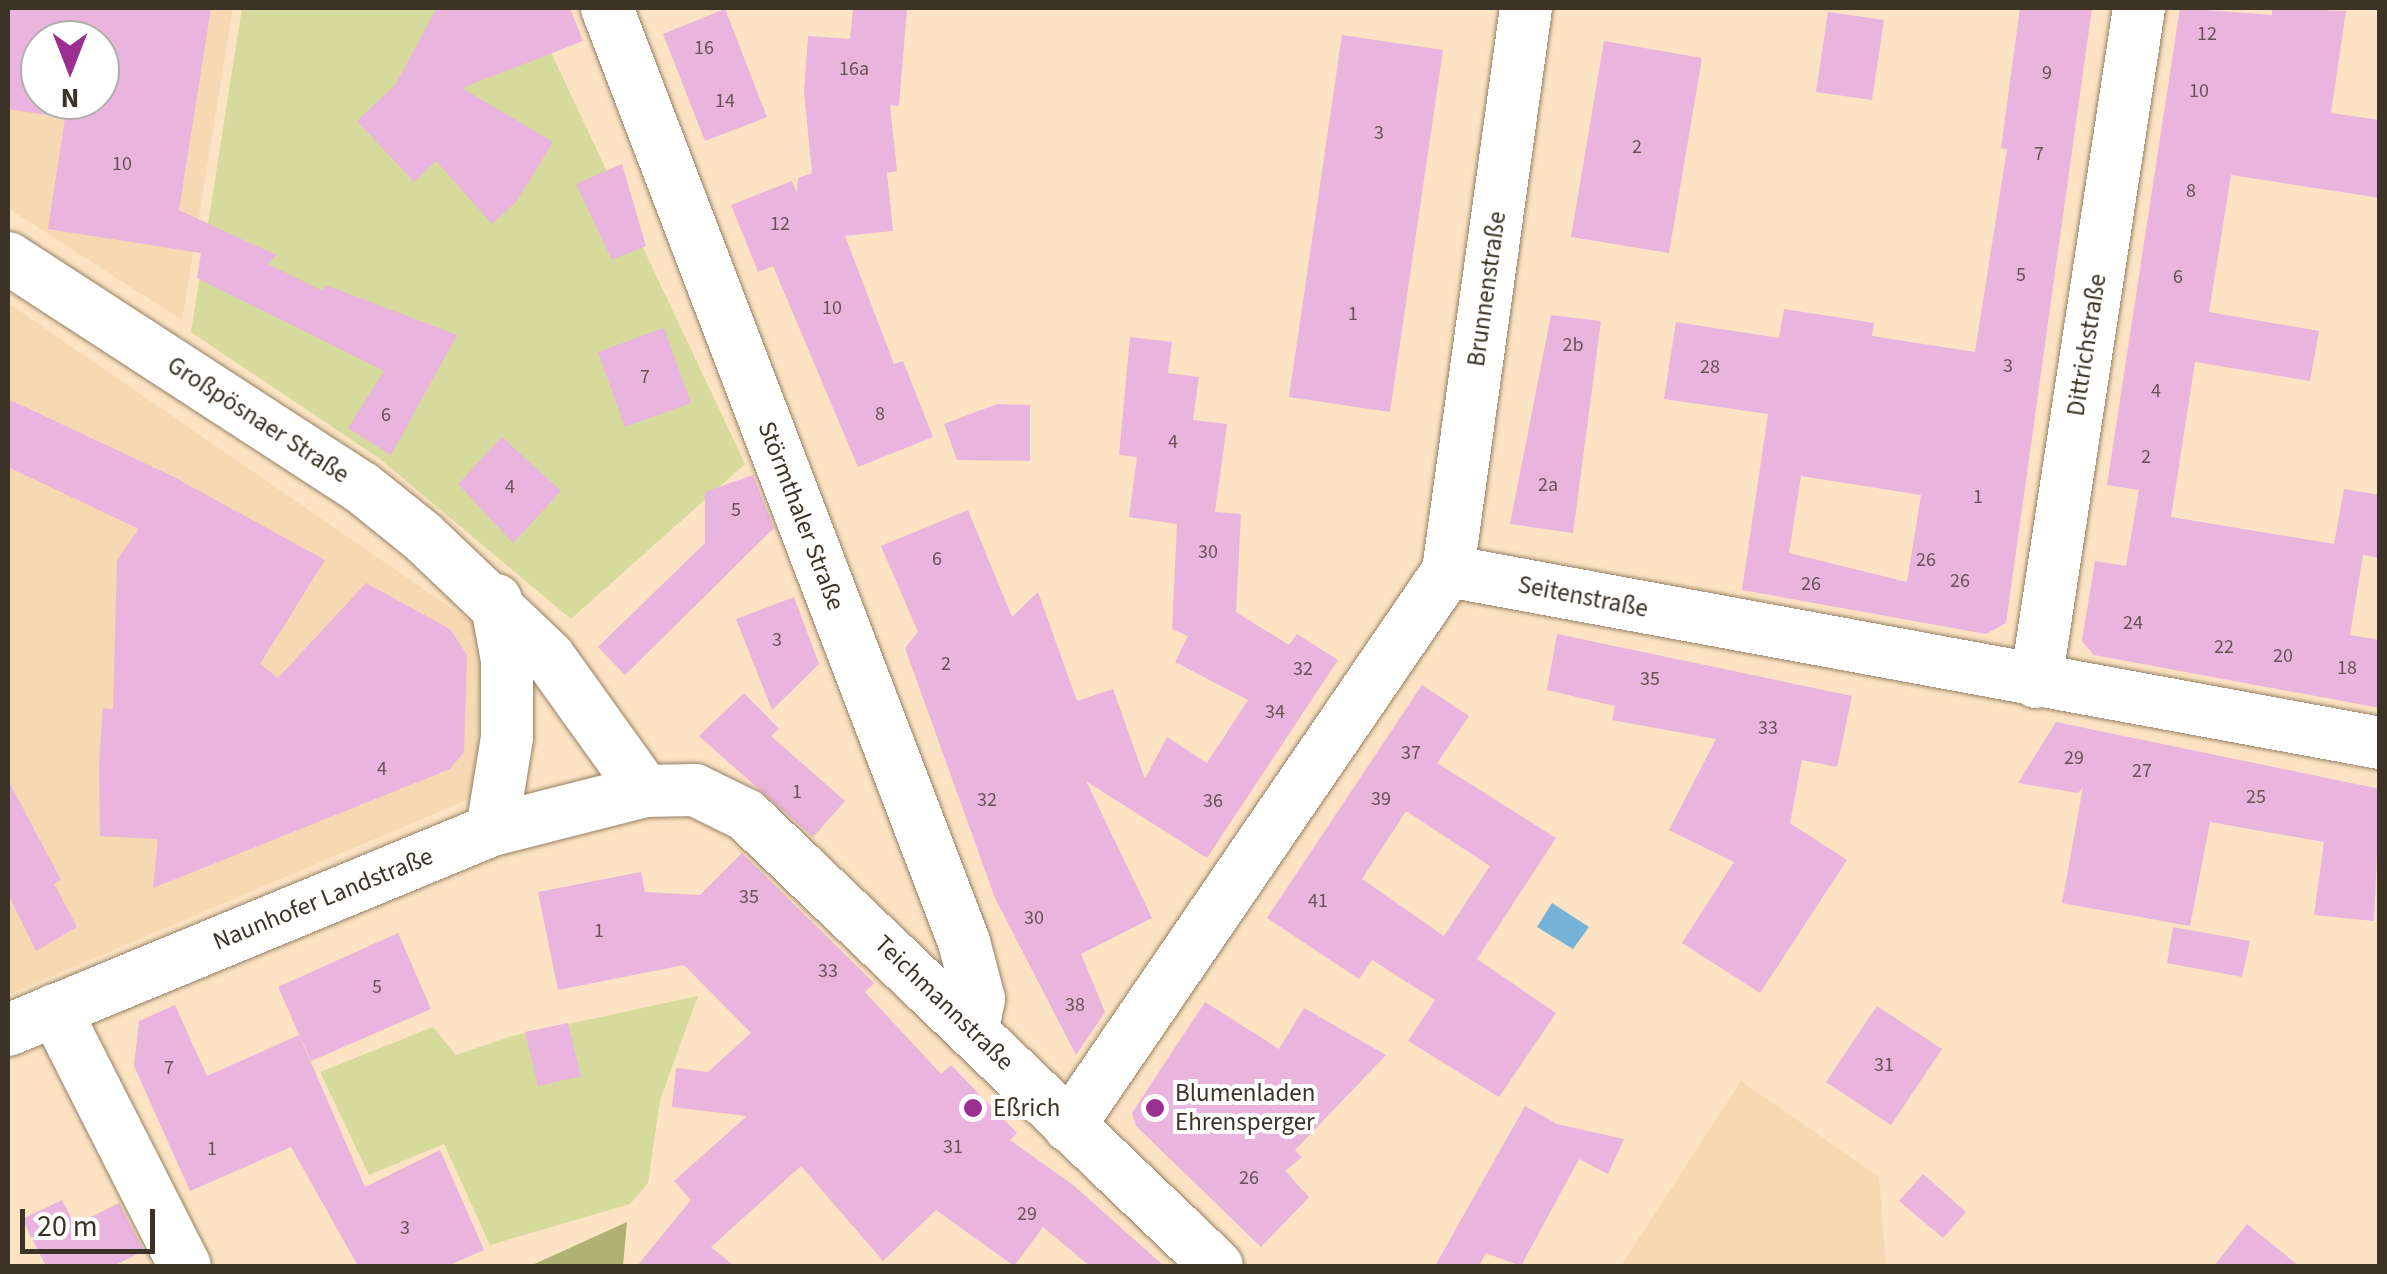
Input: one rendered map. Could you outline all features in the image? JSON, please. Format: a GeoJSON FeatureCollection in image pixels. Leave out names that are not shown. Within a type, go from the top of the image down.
{"type":"FeatureCollection","features":[{"type":"Feature","properties":{"kind":"street","name":"Störmthaler Straße"},"geometry":{"type":"LineString","coordinates":[[607,8],[964,942],[978,999],[973,1027]]}},
{"type":"Feature","properties":{"kind":"street","name":"Brunnenstraße"},"geometry":{"type":"LineString","coordinates":[[1448,571],[1526,8]]}},
{"type":"Feature","properties":{"kind":"street","name":"Dittrichstraße"},"geometry":{"type":"LineString","coordinates":[[2036,682],[2139,8]]}},
{"type":"Feature","properties":{"kind":"street","name":"Großpösnaer Straße"},"geometry":{"type":"LineString","coordinates":[[8,258],[361,486],[496,600],[549,657],[646,791]]}},
{"type":"Feature","properties":{"kind":"street","name":"Seitenstraße"},"geometry":{"type":"LineString","coordinates":[[1448,571],[2380,743]]}},
{"type":"Feature","properties":{"kind":"street"},"geometry":{"type":"LineString","coordinates":[[1069,1126],[1448,571]]}},
{"type":"Feature","properties":{"kind":"street"},"geometry":{"type":"LineString","coordinates":[[492,830],[506,737],[507,660],[496,600]]}},
{"type":"Feature","properties":{"kind":"street","name":"Teichmannstraße"},"geometry":{"type":"LineString","coordinates":[[646,791],[694,790],[746,815],[973,1027],[1069,1126],[1217,1266]]}},
{"type":"Feature","properties":{"kind":"street","name":"Naunhofer Landstraße"},"geometry":{"type":"LineString","coordinates":[[8,1030],[492,830],[646,791]]}},
{"type":"Feature","properties":{"kind":"street"},"geometry":{"type":"LineString","coordinates":[[55,1010],[185,1266]]}},
{"type":"Feature","properties":{"kind":"shaded area"},"geometry":{"type":"Polygon","coordinates":[[[8,8],[233,8],[182,320],[8,208],[8,8]]]}},
{"type":"Feature","properties":{"kind":"shaded area"},"geometry":{"type":"Polygon","coordinates":[[[8,303],[480,628],[478,795],[8,995],[8,303]]]}},
{"type":"Feature","properties":{"kind":"shaded area"},"geometry":{"type":"Polygon","coordinates":[[[1741,1081],[1879,1177],[1886,1266],[1621,1266],[1741,1081]]]}},
{"type":"Feature","properties":{"kind":"green space"},"geometry":{"type":"Polygon","coordinates":[[[242,8],[530,8],[745,464],[571,619],[380,459],[191,332],[242,8]]]}},
{"type":"Feature","properties":{"kind":"green space"},"geometry":{"type":"Polygon","coordinates":[[[698,996],[660,1100],[648,1183],[630,1204],[490,1245],[444,1144],[369,1175],[320,1072],[433,1027],[456,1055],[512,1036],[698,996]]]}},
{"type":"Feature","properties":{"kind":"green space"},"geometry":{"type":"Polygon","coordinates":[[[627,1222],[623,1266],[530,1266],[627,1222]]]}},
{"type":"Feature","properties":{"kind":"water"},"geometry":{"type":"Polygon","coordinates":[[[1552,903],[1589,927],[1573,949],[1537,927],[1552,903]]]}},
{"type":"Feature","properties":{"kind":"building"},"geometry":{"type":"Polygon","coordinates":[[[8,8],[211,8],[179,210],[276,255],[268,264],[323,291],[326,285],[457,335],[391,455],[348,428],[384,371],[197,278],[201,253],[48,229],[65,120],[120,120],[120,20],[20,20],[20,111],[8,109],[8,8]]]}},
{"type":"Feature","properties":{"kind":"building"},"geometry":{"type":"Polygon","coordinates":[[[437,8],[570,8],[583,41],[462,88],[553,142],[516,202],[492,224],[436,161],[414,182],[357,121],[395,85],[437,8]]]}},
{"type":"Feature","properties":{"kind":"building"},"geometry":{"type":"Polygon","coordinates":[[[853,8],[907,8],[899,106],[890,105],[897,171],[887,173],[893,231],[845,236],[894,364],[903,361],[933,437],[858,467],[773,266],[758,272],[731,205],[792,181],[797,193],[798,178],[812,173],[804,92],[808,36],[850,39],[853,8]]]}},
{"type":"Feature","properties":{"kind":"building"},"geometry":{"type":"Polygon","coordinates":[[[2020,8],[2092,8],[2006,623],[1986,634],[1742,590],[1768,414],[1664,399],[1676,322],[1779,338],[1784,309],[1874,323],[1872,336],[1975,352],[2007,149],[2001,148],[2020,8]],[[1801,476],[1789,553],[1907,582],[1921,495],[1801,476]]]}},
{"type":"Feature","properties":{"kind":"building"},"geometry":{"type":"Polygon","coordinates":[[[2180,8],[2272,15],[2272,8],[2346,11],[2331,113],[2380,120],[2380,198],[2231,175],[2209,312],[2319,331],[2310,381],[2195,362],[2171,517],[2334,544],[2344,489],[2380,495],[2380,558],[2363,555],[2350,635],[2380,640],[2380,708],[2094,655],[2082,641],[2095,561],[2126,566],[2139,490],[2107,485],[2180,8]]]}},
{"type":"Feature","properties":{"kind":"building"},"geometry":{"type":"Polygon","coordinates":[[[725,9],[767,117],[705,141],[663,34],[725,9]]]}},
{"type":"Feature","properties":{"kind":"building"},"geometry":{"type":"Polygon","coordinates":[[[1828,12],[1884,20],[1872,100],[1816,92],[1828,12]]]}},
{"type":"Feature","properties":{"kind":"building"},"geometry":{"type":"Polygon","coordinates":[[[1342,35],[1443,50],[1390,412],[1289,397],[1342,35]]]}},
{"type":"Feature","properties":{"kind":"building"},"geometry":{"type":"Polygon","coordinates":[[[1604,41],[1702,58],[1669,253],[1571,237],[1604,41]]]}},
{"type":"Feature","properties":{"kind":"building"},"geometry":{"type":"Polygon","coordinates":[[[622,164],[646,246],[612,260],[576,184],[622,164]]]}},
{"type":"Feature","properties":{"kind":"building"},"geometry":{"type":"Polygon","coordinates":[[[1551,315],[1601,321],[1573,533],[1510,524],[1551,315]]]}},
{"type":"Feature","properties":{"kind":"building"},"geometry":{"type":"Polygon","coordinates":[[[664,328],[691,403],[625,427],[598,352],[664,328]]]}},
{"type":"Feature","properties":{"kind":"building"},"geometry":{"type":"Polygon","coordinates":[[[1130,337],[1172,342],[1168,373],[1199,377],[1193,420],[1227,424],[1215,512],[1241,514],[1236,612],[1289,645],[1297,634],[1338,660],[1207,858],[1086,781],[1152,918],[1081,954],[1105,1012],[1076,1055],[995,898],[905,648],[918,632],[881,546],[968,510],[1012,617],[1038,592],[1077,701],[1113,689],[1145,779],[1167,737],[1207,763],[1248,700],[1175,662],[1188,636],[1172,629],[1177,524],[1129,517],[1137,457],[1119,455],[1130,337]]]}},
{"type":"Feature","properties":{"kind":"building"},"geometry":{"type":"Polygon","coordinates":[[[8,399],[172,476],[325,560],[260,664],[278,678],[366,583],[450,629],[467,655],[464,752],[450,769],[153,888],[158,839],[100,836],[99,764],[103,708],[113,709],[117,560],[139,529],[8,467],[8,399]]]}},
{"type":"Feature","properties":{"kind":"building"},"geometry":{"type":"Polygon","coordinates":[[[997,404],[1030,405],[1030,461],[957,460],[944,424],[997,404]]]}},
{"type":"Feature","properties":{"kind":"building"},"geometry":{"type":"Polygon","coordinates":[[[502,437],[561,491],[513,543],[458,484],[502,437]]]}},
{"type":"Feature","properties":{"kind":"building"},"geometry":{"type":"Polygon","coordinates":[[[753,475],[774,528],[625,675],[598,647],[705,543],[705,492],[753,475]]]}},
{"type":"Feature","properties":{"kind":"building"},"geometry":{"type":"Polygon","coordinates":[[[794,597],[819,664],[772,710],[736,619],[794,597]]]}},
{"type":"Feature","properties":{"kind":"building"},"geometry":{"type":"Polygon","coordinates":[[[1557,634],[1852,696],[1837,767],[1802,760],[1790,823],[1847,860],[1760,993],[1682,943],[1734,862],[1669,830],[1716,739],[1612,720],[1615,706],[1547,690],[1557,634]]]}},
{"type":"Feature","properties":{"kind":"building"},"geometry":{"type":"Polygon","coordinates":[[[1422,685],[1469,716],[1437,763],[1556,838],[1477,959],[1556,1013],[1499,1097],[1408,1041],[1435,1000],[1372,960],[1359,979],[1267,918],[1422,685]],[[1406,811],[1362,879],[1444,936],[1490,866],[1406,811]]]}},
{"type":"Feature","properties":{"kind":"building"},"geometry":{"type":"Polygon","coordinates":[[[744,693],[779,729],[771,736],[845,801],[813,837],[699,736],[744,693]]]}},
{"type":"Feature","properties":{"kind":"building"},"geometry":{"type":"Polygon","coordinates":[[[2056,722],[2380,789],[2374,921],[2314,915],[2324,842],[2210,822],[2190,926],[2062,903],[2083,787],[2078,793],[2018,783],[2056,722]]]}},
{"type":"Feature","properties":{"kind":"building"},"geometry":{"type":"Polygon","coordinates":[[[8,780],[61,880],[54,884],[77,927],[36,951],[8,894],[8,780]]]}},
{"type":"Feature","properties":{"kind":"building"},"geometry":{"type":"Polygon","coordinates":[[[742,853],[874,983],[865,992],[941,1074],[951,1065],[1017,1133],[1010,1140],[1073,1185],[1164,1266],[1090,1266],[1043,1227],[1014,1266],[936,1210],[883,1261],[801,1166],[711,1247],[734,1266],[637,1266],[691,1200],[674,1181],[747,1116],[672,1107],[676,1068],[708,1072],[751,1033],[684,965],[558,990],[538,892],[641,872],[645,892],[700,895],[742,853]]]}},
{"type":"Feature","properties":{"kind":"building"},"geometry":{"type":"Polygon","coordinates":[[[2173,927],[2250,941],[2242,977],[2167,963],[2173,927]]]}},
{"type":"Feature","properties":{"kind":"building"},"geometry":{"type":"Polygon","coordinates":[[[398,933],[431,1009],[311,1061],[278,987],[398,933]]]}},
{"type":"Feature","properties":{"kind":"building"},"geometry":{"type":"Polygon","coordinates":[[[1205,1002],[1279,1049],[1304,1008],[1386,1055],[1295,1150],[1302,1157],[1285,1171],[1309,1197],[1261,1247],[1136,1126],[1132,1113],[1205,1002]]]}},
{"type":"Feature","properties":{"kind":"building"},"geometry":{"type":"Polygon","coordinates":[[[175,1005],[207,1076],[299,1035],[365,1187],[440,1150],[484,1250],[447,1266],[358,1266],[291,1147],[190,1191],[134,1066],[139,1021],[175,1005]]]}},
{"type":"Feature","properties":{"kind":"building"},"geometry":{"type":"Polygon","coordinates":[[[1877,1006],[1942,1049],[1891,1125],[1826,1082],[1877,1006]]]}},
{"type":"Feature","properties":{"kind":"building"},"geometry":{"type":"Polygon","coordinates":[[[568,1023],[581,1076],[538,1086],[525,1032],[568,1023]]]}},
{"type":"Feature","properties":{"kind":"building"},"geometry":{"type":"Polygon","coordinates":[[[1525,1106],[1557,1124],[1624,1139],[1608,1174],[1579,1159],[1521,1266],[1486,1253],[1479,1266],[1435,1266],[1525,1106]]]}},
{"type":"Feature","properties":{"kind":"building"},"geometry":{"type":"Polygon","coordinates":[[[1923,1174],[1966,1212],[1943,1238],[1899,1201],[1923,1174]]]}},
{"type":"Feature","properties":{"kind":"building"},"geometry":{"type":"Polygon","coordinates":[[[62,1200],[75,1225],[119,1203],[144,1251],[113,1266],[46,1266],[22,1219],[62,1200]]]}},
{"type":"Feature","properties":{"kind":"building"},"geometry":{"type":"Polygon","coordinates":[[[2247,1224],[2299,1266],[2214,1266],[2247,1224]]]}},
{"type":"Feature","properties":{"kind":"place","name":"Eßrich"},"geometry":{"type":"Point","coordinates":[973,1108]}},
{"type":"Feature","properties":{"kind":"place","name":"Blumenladen Ehrensperger"},"geometry":{"type":"Point","coordinates":[1155,1108]}}]}
